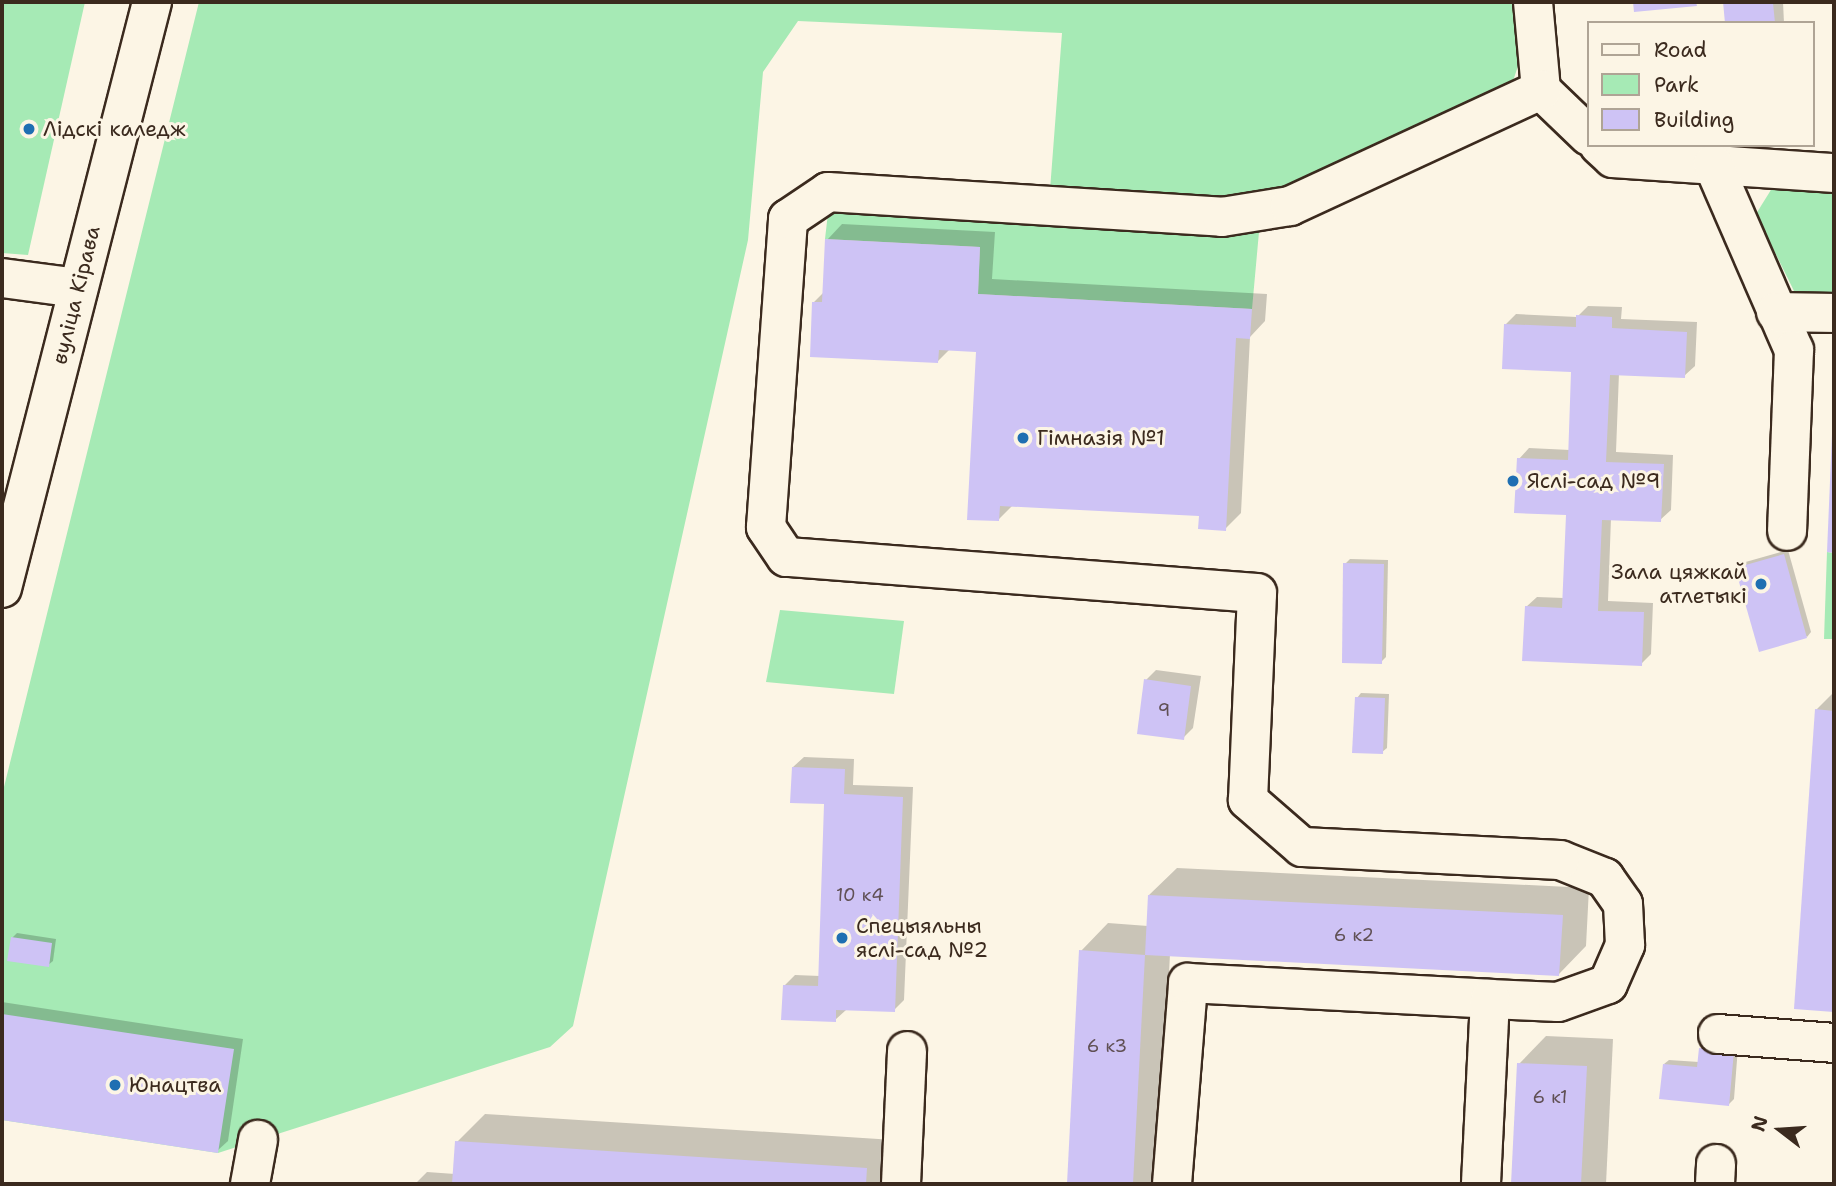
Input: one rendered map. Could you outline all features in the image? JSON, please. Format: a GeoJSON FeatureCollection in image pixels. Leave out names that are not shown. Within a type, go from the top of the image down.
{"type":"FeatureCollection","features":[{"type":"Feature","properties":{"kind":"street","name":"вуліца Кірава"},"geometry":{"type":"LineString","coordinates":[[2,588],[152,2]]}},
{"type":"Feature","properties":{"kind":"street"},"geometry":{"type":"LineString","coordinates":[[1533,2],[1541,90],[1588,135]]}},
{"type":"Feature","properties":{"kind":"street"},"geometry":{"type":"LineString","coordinates":[[1172,1184],[1188,983],[1558,1002],[1608,984],[1625,946],[1623,904],[1605,878],[1560,860],[1302,847],[1248,800],[1257,593],[786,557],[766,527],[788,219],[828,192],[1222,216],[1290,206],[1541,90]]}},
{"type":"Feature","properties":{"kind":"street"},"geometry":{"type":"LineString","coordinates":[[1601,147],[1613,158],[1834,173]]}},
{"type":"Feature","properties":{"kind":"street"},"geometry":{"type":"LineString","coordinates":[[1713,164],[1794,350],[1787,531]]}},
{"type":"Feature","properties":{"kind":"street"},"geometry":{"type":"LineString","coordinates":[[2,278],[78,288]]}},
{"type":"Feature","properties":{"kind":"street"},"geometry":{"type":"LineString","coordinates":[[1776,312],[1834,313]]}},
{"type":"Feature","properties":{"kind":"street"},"geometry":{"type":"LineString","coordinates":[[1481,1184],[1490,999]]}},
{"type":"Feature","properties":{"kind":"street"},"geometry":{"type":"LineString","coordinates":[[1718,1034],[1834,1042]]}},
{"type":"Feature","properties":{"kind":"street"},"geometry":{"type":"LineString","coordinates":[[901,1184],[907,1051]]}},
{"type":"Feature","properties":{"kind":"street"},"geometry":{"type":"LineString","coordinates":[[250,1184],[258,1140]]}},
{"type":"Feature","properties":{"kind":"green space","name":"Лідскі каледж"},"geometry":{"type":"Polygon","coordinates":[[[2,2],[85,2],[28,255],[2,253],[2,2]]]}},
{"type":"Feature","properties":{"kind":"green space"},"geometry":{"type":"Polygon","coordinates":[[[199,2],[1515,2],[1518,66],[1509,93],[1267,197],[1050,190],[1062,33],[798,21],[763,72],[748,240],[573,1026],[550,1047],[218,1153],[2,1120],[2,795],[199,2]]]}},
{"type":"Feature","properties":{"kind":"green space"},"geometry":{"type":"Polygon","coordinates":[[[1774,185],[1834,185],[1834,294],[1795,293],[1756,214],[1774,185]]]}},
{"type":"Feature","properties":{"kind":"green space"},"geometry":{"type":"Polygon","coordinates":[[[828,213],[1259,232],[1252,309],[978,294],[980,247],[825,239],[828,213]]]}},
{"type":"Feature","properties":{"kind":"green space"},"geometry":{"type":"Polygon","coordinates":[[[1827,552],[1834,553],[1834,639],[1824,639],[1827,552]]]}},
{"type":"Feature","properties":{"kind":"green space"},"geometry":{"type":"Polygon","coordinates":[[[780,610],[904,621],[894,694],[766,682],[780,610]]]}},
{"type":"Feature","properties":{"kind":"building"},"geometry":{"type":"Polygon","coordinates":[[[1633,2],[1696,2],[1697,6],[1634,12],[1633,2]]]}},
{"type":"Feature","properties":{"kind":"building"},"geometry":{"type":"Polygon","coordinates":[[[1723,2],[1773,3],[1775,21],[1725,21],[1723,2]]]}},
{"type":"Feature","properties":{"kind":"building"},"geometry":{"type":"Polygon","coordinates":[[[825,239],[980,247],[978,294],[1252,309],[1250,339],[1236,338],[1226,531],[1198,529],[1199,516],[1000,506],[999,521],[967,520],[976,352],[939,350],[938,363],[810,357],[812,302],[822,302],[825,239]]]}},
{"type":"Feature","properties":{"kind":"building"},"geometry":{"type":"Polygon","coordinates":[[[1576,315],[1612,317],[1612,328],[1687,332],[1685,378],[1610,375],[1606,462],[1664,464],[1661,522],[1602,520],[1598,611],[1644,612],[1642,666],[1522,661],[1525,606],[1562,608],[1566,515],[1514,513],[1517,458],[1568,460],[1571,372],[1502,369],[1504,324],[1576,327],[1576,315]]]}},
{"type":"Feature","properties":{"kind":"building"},"geometry":{"type":"Polygon","coordinates":[[[1834,434],[1834,553],[1827,552],[1834,434]]]}},
{"type":"Feature","properties":{"kind":"building"},"geometry":{"type":"Polygon","coordinates":[[[1784,554],[1807,638],[1759,652],[1735,568],[1784,554]]]}},
{"type":"Feature","properties":{"kind":"building"},"geometry":{"type":"Polygon","coordinates":[[[1343,563],[1384,564],[1382,664],[1342,663],[1343,563]]]}},
{"type":"Feature","properties":{"kind":"building"},"geometry":{"type":"Polygon","coordinates":[[[1144,679],[1191,686],[1184,740],[1137,734],[1144,679]]]}},
{"type":"Feature","properties":{"kind":"building"},"geometry":{"type":"Polygon","coordinates":[[[1355,697],[1385,698],[1383,754],[1352,753],[1355,697]]]}},
{"type":"Feature","properties":{"kind":"building"},"geometry":{"type":"Polygon","coordinates":[[[1815,709],[1834,711],[1834,1012],[1794,1009],[1815,709]]]}},
{"type":"Feature","properties":{"kind":"building"},"geometry":{"type":"Polygon","coordinates":[[[792,767],[845,769],[844,794],[903,797],[895,1012],[836,1010],[836,1022],[781,1020],[783,985],[818,986],[824,804],[790,803],[792,767]]]}},
{"type":"Feature","properties":{"kind":"building"},"geometry":{"type":"Polygon","coordinates":[[[1148,895],[1563,915],[1559,976],[1145,955],[1148,895]]]}},
{"type":"Feature","properties":{"kind":"building"},"geometry":{"type":"Polygon","coordinates":[[[11,937],[52,943],[49,967],[7,961],[11,937]]]}},
{"type":"Feature","properties":{"kind":"building"},"geometry":{"type":"Polygon","coordinates":[[[1079,950],[1145,955],[1133,1184],[1067,1184],[1079,950]]]}},
{"type":"Feature","properties":{"kind":"building","name":"Юнацтва"},"geometry":{"type":"Polygon","coordinates":[[[2,1014],[234,1049],[218,1153],[2,1120],[2,1014]]]}},
{"type":"Feature","properties":{"kind":"building"},"geometry":{"type":"Polygon","coordinates":[[[1699,1048],[1734,1051],[1729,1106],[1659,1099],[1663,1064],[1697,1067],[1699,1048]]]}},
{"type":"Feature","properties":{"kind":"building"},"geometry":{"type":"Polygon","coordinates":[[[1517,1063],[1587,1066],[1581,1184],[1511,1184],[1517,1063]]]}},
{"type":"Feature","properties":{"kind":"building"},"geometry":{"type":"Polygon","coordinates":[[[455,1141],[867,1168],[866,1184],[452,1184],[455,1141]]]}},
{"type":"Feature","properties":{"kind":"place","name":"Лідскі каледж"},"geometry":{"type":"Point","coordinates":[29,129]}},
{"type":"Feature","properties":{"kind":"place","name":"Гімназія №1"},"geometry":{"type":"Point","coordinates":[1023,438]}},
{"type":"Feature","properties":{"kind":"place","name":"Яслі-сад №9"},"geometry":{"type":"Point","coordinates":[1513,481]}},
{"type":"Feature","properties":{"kind":"place","name":"Зала цяжкай атлетыкі"},"geometry":{"type":"Point","coordinates":[1761,584]}},
{"type":"Feature","properties":{"kind":"place","name":"Спецыяльны яслі-сад №2"},"geometry":{"type":"Point","coordinates":[842,938]}},
{"type":"Feature","properties":{"kind":"place","name":"Юнацтва"},"geometry":{"type":"Point","coordinates":[115,1085]}}]}
